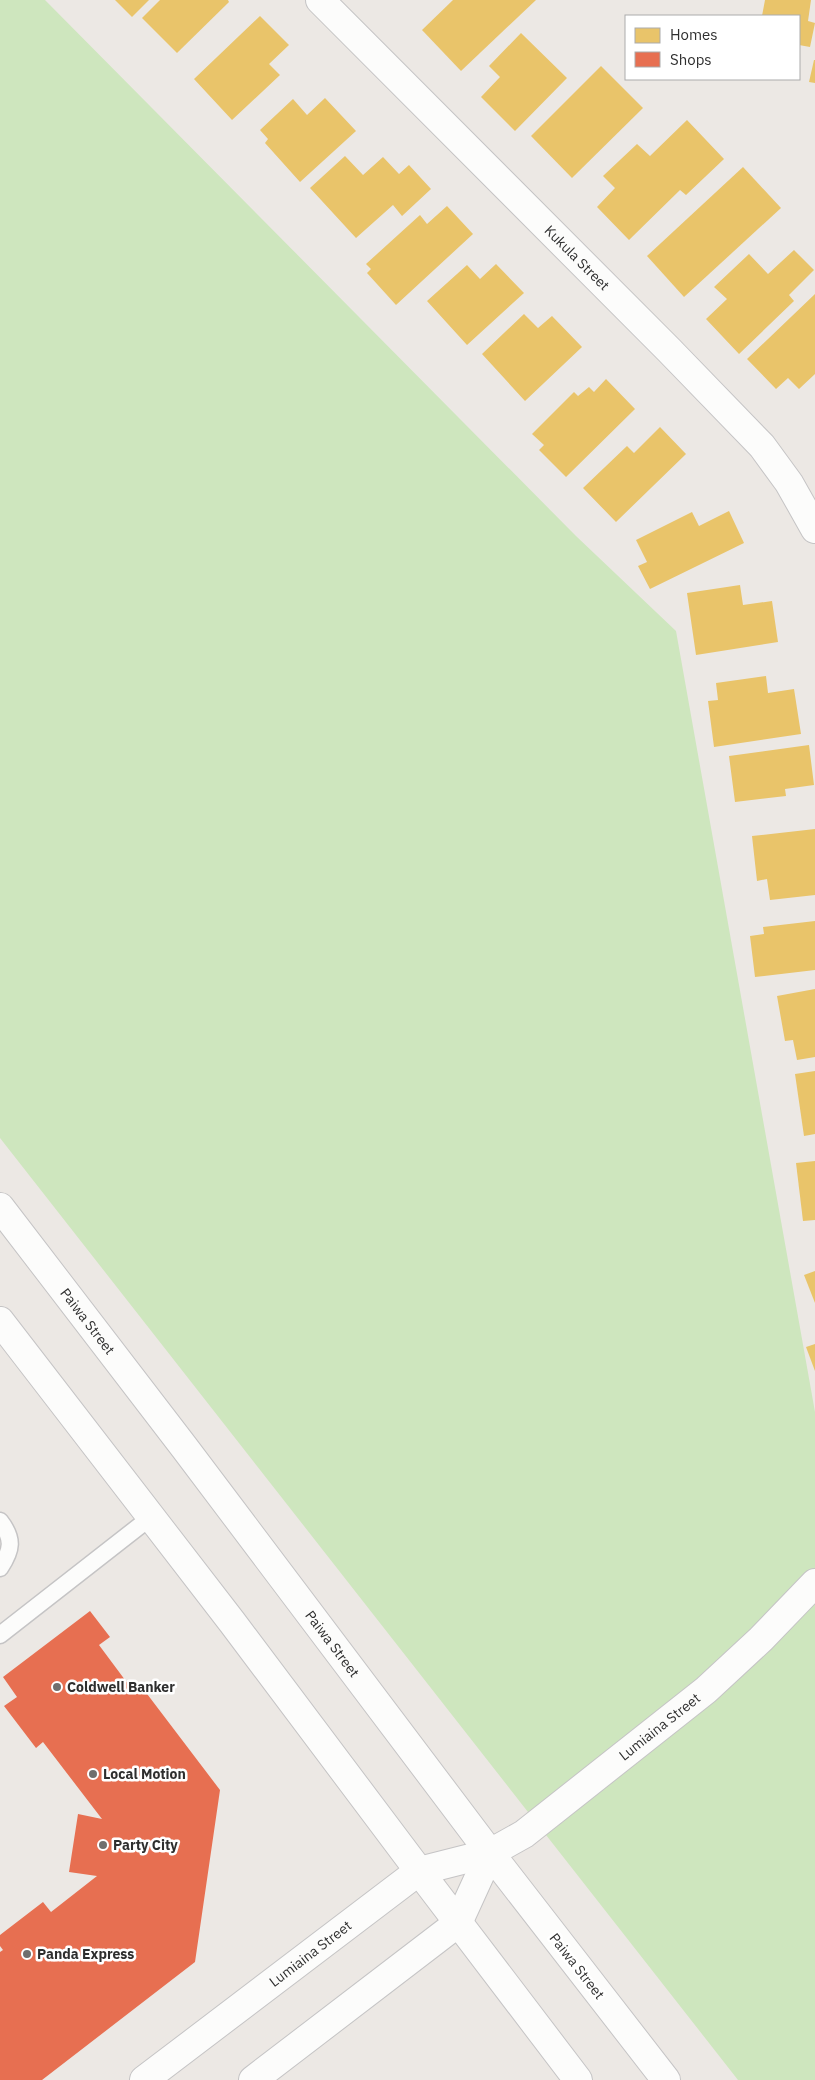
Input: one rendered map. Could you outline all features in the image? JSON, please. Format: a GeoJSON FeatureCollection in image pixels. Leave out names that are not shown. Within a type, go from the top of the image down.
{"type":"FeatureCollection","features":[{"type":"Feature","properties":{"kind":"main road","name":"Kukula Street"},"geometry":{"type":"LineString","coordinates":[[320,0],[669,350],[762,446],[789,483],[815,529]]}},
{"type":"Feature","properties":{"kind":"main road","name":"Paiwa Street"},"geometry":{"type":"LineString","coordinates":[[0,1207],[190,1455],[490,1853],[666,2080]]}},
{"type":"Feature","properties":{"kind":"main road"},"geometry":{"type":"LineString","coordinates":[[0,1321],[578,2080]]}},
{"type":"Feature","properties":{"kind":"main road","name":"Lumiaina Street"},"geometry":{"type":"LineString","coordinates":[[144,2080],[419,1871],[490,1853],[524,1834],[706,1690],[761,1639],[815,1583]]}},
{"type":"Feature","properties":{"kind":"main road"},"geometry":{"type":"LineString","coordinates":[[253,2080],[458,1923],[490,1853]]}},
{"type":"Feature","properties":{"kind":"lane"},"geometry":{"type":"LineString","coordinates":[[0,1635],[151,1517]]}},
{"type":"Feature","properties":{"kind":"lane"},"geometry":{"type":"LineString","coordinates":[[0,1521],[7,1530],[10,1543],[8,1555],[0,1568]]}},
{"type":"Feature","properties":{"kind":"green space"},"geometry":{"type":"Polygon","coordinates":[[[0,0],[45,0],[576,536],[676,631],[815,1412],[815,2080],[738,2080],[0,1138],[0,0]]]}},
{"type":"Feature","properties":{"kind":"building: Homes"},"geometry":{"type":"Polygon","coordinates":[[[115,0],[149,0],[132,17],[115,0]]]}},
{"type":"Feature","properties":{"kind":"building: Homes"},"geometry":{"type":"Polygon","coordinates":[[[160,0],[228,0],[229,2],[177,53],[142,18],[160,0]]]}},
{"type":"Feature","properties":{"kind":"building: Homes"},"geometry":{"type":"Polygon","coordinates":[[[453,0],[536,0],[461,71],[422,30],[453,0]]]}},
{"type":"Feature","properties":{"kind":"building: Homes"},"geometry":{"type":"Polygon","coordinates":[[[765,0],[811,0],[808,21],[815,23],[810,47],[800,45],[800,15],[762,15],[765,0]]]}},
{"type":"Feature","properties":{"kind":"building: Homes"},"geometry":{"type":"Polygon","coordinates":[[[260,16],[289,45],[269,64],[280,75],[232,120],[194,79],[260,16]]]}},
{"type":"Feature","properties":{"kind":"building: Homes"},"geometry":{"type":"Polygon","coordinates":[[[521,33],[567,78],[515,131],[481,97],[500,77],[489,66],[521,33]]]}},
{"type":"Feature","properties":{"kind":"building: Homes"},"geometry":{"type":"Polygon","coordinates":[[[815,60],[815,83],[809,82],[815,60]]]}},
{"type":"Feature","properties":{"kind":"building: Homes"},"geometry":{"type":"Polygon","coordinates":[[[601,66],[643,108],[572,178],[531,136],[601,66]]]}},
{"type":"Feature","properties":{"kind":"building: Homes"},"geometry":{"type":"Polygon","coordinates":[[[325,98],[356,131],[300,182],[265,143],[268,139],[260,130],[293,99],[307,115],[325,98]]]}},
{"type":"Feature","properties":{"kind":"building: Homes"},"geometry":{"type":"Polygon","coordinates":[[[687,120],[724,159],[686,195],[680,190],[629,240],[597,207],[615,188],[603,176],[637,144],[650,156],[687,120]]]}},
{"type":"Feature","properties":{"kind":"building: Homes"},"geometry":{"type":"Polygon","coordinates":[[[345,156],[363,175],[383,157],[399,174],[409,165],[431,189],[402,216],[393,205],[356,238],[310,188],[345,156]]]}},
{"type":"Feature","properties":{"kind":"building: Homes"},"geometry":{"type":"Polygon","coordinates":[[[743,167],[781,208],[684,297],[647,256],[743,167]]]}},
{"type":"Feature","properties":{"kind":"building: Homes"},"geometry":{"type":"Polygon","coordinates":[[[447,206],[473,234],[396,305],[367,273],[371,269],[366,264],[420,215],[427,224],[447,206]]]}},
{"type":"Feature","properties":{"kind":"building: Homes"},"geometry":{"type":"Polygon","coordinates":[[[794,250],[814,270],[789,295],[794,301],[739,354],[706,319],[727,299],[714,287],[749,254],[768,274],[794,250]]]}},
{"type":"Feature","properties":{"kind":"building: Homes"},"geometry":{"type":"Polygon","coordinates":[[[496,264],[524,293],[467,345],[427,301],[467,265],[480,279],[496,264]]]}},
{"type":"Feature","properties":{"kind":"building: Homes"},"geometry":{"type":"Polygon","coordinates":[[[815,294],[815,374],[799,389],[788,378],[776,389],[747,359],[815,294]]]}},
{"type":"Feature","properties":{"kind":"building: Homes"},"geometry":{"type":"Polygon","coordinates":[[[524,314],[538,328],[552,316],[582,347],[525,401],[482,354],[524,314]]]}},
{"type":"Feature","properties":{"kind":"building: Homes"},"geometry":{"type":"Polygon","coordinates":[[[606,379],[635,409],[566,477],[539,450],[544,445],[532,434],[574,392],[578,396],[589,387],[594,392],[606,379]]]}},
{"type":"Feature","properties":{"kind":"building: Homes"},"geometry":{"type":"Polygon","coordinates":[[[660,427],[686,454],[616,522],[583,488],[627,446],[634,453],[660,427]]]}},
{"type":"Feature","properties":{"kind":"building: Homes"},"geometry":{"type":"Polygon","coordinates":[[[729,511],[744,543],[650,589],[638,566],[647,562],[636,540],[692,512],[699,526],[729,511]]]}},
{"type":"Feature","properties":{"kind":"building: Homes"},"geometry":{"type":"Polygon","coordinates":[[[740,585],[743,605],[772,601],[778,642],[696,655],[687,593],[740,585]]]}},
{"type":"Feature","properties":{"kind":"building: Homes"},"geometry":{"type":"Polygon","coordinates":[[[766,676],[768,693],[794,689],[801,734],[714,747],[708,701],[718,700],[716,683],[766,676]]]}},
{"type":"Feature","properties":{"kind":"building: Homes"},"geometry":{"type":"Polygon","coordinates":[[[809,745],[814,785],[785,789],[786,796],[735,802],[729,756],[809,745]]]}},
{"type":"Feature","properties":{"kind":"building: Homes"},"geometry":{"type":"Polygon","coordinates":[[[815,829],[815,895],[770,900],[767,879],[757,881],[752,836],[815,829]]]}},
{"type":"Feature","properties":{"kind":"building: Homes"},"geometry":{"type":"Polygon","coordinates":[[[815,921],[815,970],[755,977],[750,936],[764,934],[763,927],[815,921]]]}},
{"type":"Feature","properties":{"kind":"building: Homes"},"geometry":{"type":"Polygon","coordinates":[[[815,989],[815,1057],[797,1060],[793,1040],[785,1041],[777,996],[815,989]]]}},
{"type":"Feature","properties":{"kind":"building: Homes"},"geometry":{"type":"Polygon","coordinates":[[[815,1071],[815,1134],[804,1136],[795,1074],[815,1071]]]}},
{"type":"Feature","properties":{"kind":"building: Homes"},"geometry":{"type":"Polygon","coordinates":[[[815,1161],[815,1220],[803,1221],[796,1163],[815,1161]]]}},
{"type":"Feature","properties":{"kind":"building: Homes"},"geometry":{"type":"Polygon","coordinates":[[[815,1271],[815,1303],[804,1275],[815,1271]]]}},
{"type":"Feature","properties":{"kind":"building: Homes"},"geometry":{"type":"Polygon","coordinates":[[[815,1344],[815,1371],[806,1347],[815,1344]]]}},
{"type":"Feature","properties":{"kind":"building: Shops"},"geometry":{"type":"Polygon","coordinates":[[[90,1611],[110,1637],[99,1645],[131,1688],[138,1682],[220,1790],[195,1962],[42,2080],[0,2080],[0,1952],[3,1950],[0,1946],[0,1935],[43,1902],[51,1912],[97,1876],[69,1872],[78,1814],[102,1819],[43,1742],[36,1748],[4,1706],[17,1697],[3,1677],[90,1611]]]}},
{"type":"Feature","properties":{"kind":"place","name":"Coldwell Banker"},"geometry":{"type":"Point","coordinates":[57,1687]}},
{"type":"Feature","properties":{"kind":"place","name":"Local Motion"},"geometry":{"type":"Point","coordinates":[93,1774]}},
{"type":"Feature","properties":{"kind":"place","name":"Party City"},"geometry":{"type":"Point","coordinates":[103,1845]}},
{"type":"Feature","properties":{"kind":"place","name":"Panda Express"},"geometry":{"type":"Point","coordinates":[27,1954]}}]}
